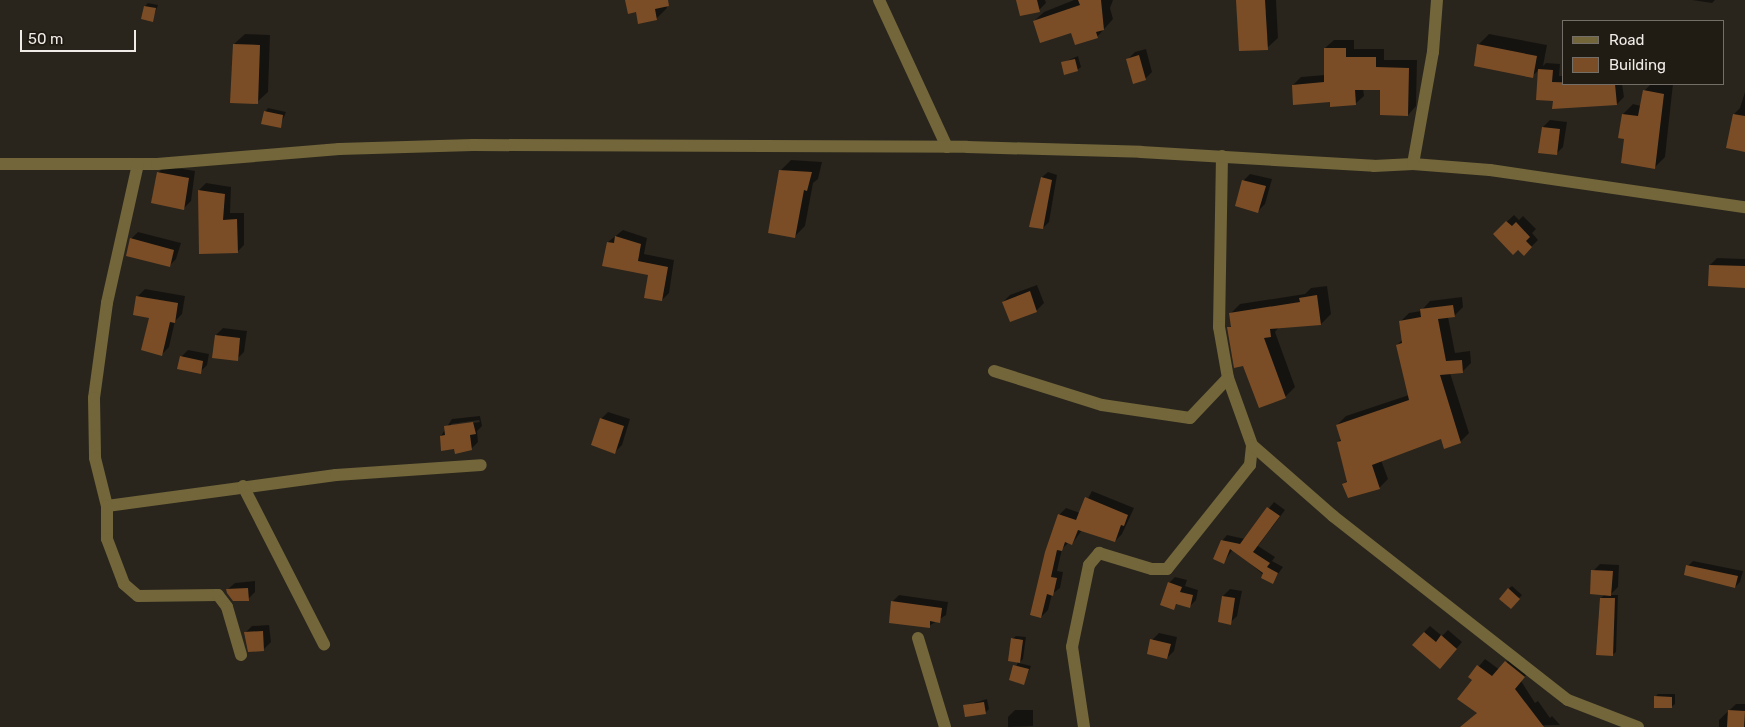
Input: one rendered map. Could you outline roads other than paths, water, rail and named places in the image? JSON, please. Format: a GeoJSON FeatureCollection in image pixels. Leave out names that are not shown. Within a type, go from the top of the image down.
{"type":"FeatureCollection","features":[{"type":"Feature","properties":{"kind":"street"},"geometry":{"type":"LineString","coordinates":[[880,0],[947,147]]}},
{"type":"Feature","properties":{"kind":"street"},"geometry":{"type":"LineString","coordinates":[[1413,164],[1433,52],[1437,0]]}},
{"type":"Feature","properties":{"kind":"street"},"geometry":{"type":"LineString","coordinates":[[0,164],[138,164],[230,160],[339,149],[473,145],[947,147],[1222,156],[1374,166],[1413,164],[1490,170],[1745,207]]}},
{"type":"Feature","properties":{"kind":"street"},"geometry":{"type":"LineString","coordinates":[[1084,727],[1072,647],[1089,565],[1099,553],[1152,569],[1167,569],[1250,465],[1252,445],[1228,378],[1219,327],[1222,156]]}},
{"type":"Feature","properties":{"kind":"street"},"geometry":{"type":"LineString","coordinates":[[138,164],[107,303],[94,398],[95,458],[107,506],[107,539],[124,584],[138,596],[218,595],[227,607],[241,655]]}},
{"type":"Feature","properties":{"kind":"street"},"geometry":{"type":"LineString","coordinates":[[994,371],[1102,405],[1190,418],[1228,378]]}},
{"type":"Feature","properties":{"kind":"street"},"geometry":{"type":"LineString","coordinates":[[1252,445],[1333,516],[1568,700],[1638,727]]}},
{"type":"Feature","properties":{"kind":"street"},"geometry":{"type":"LineString","coordinates":[[107,506],[243,486],[482,465]]}},
{"type":"Feature","properties":{"kind":"street"},"geometry":{"type":"LineString","coordinates":[[243,486],[324,644]]}},
{"type":"Feature","properties":{"kind":"street"},"geometry":{"type":"LineString","coordinates":[[918,638],[945,727]]}}]}
